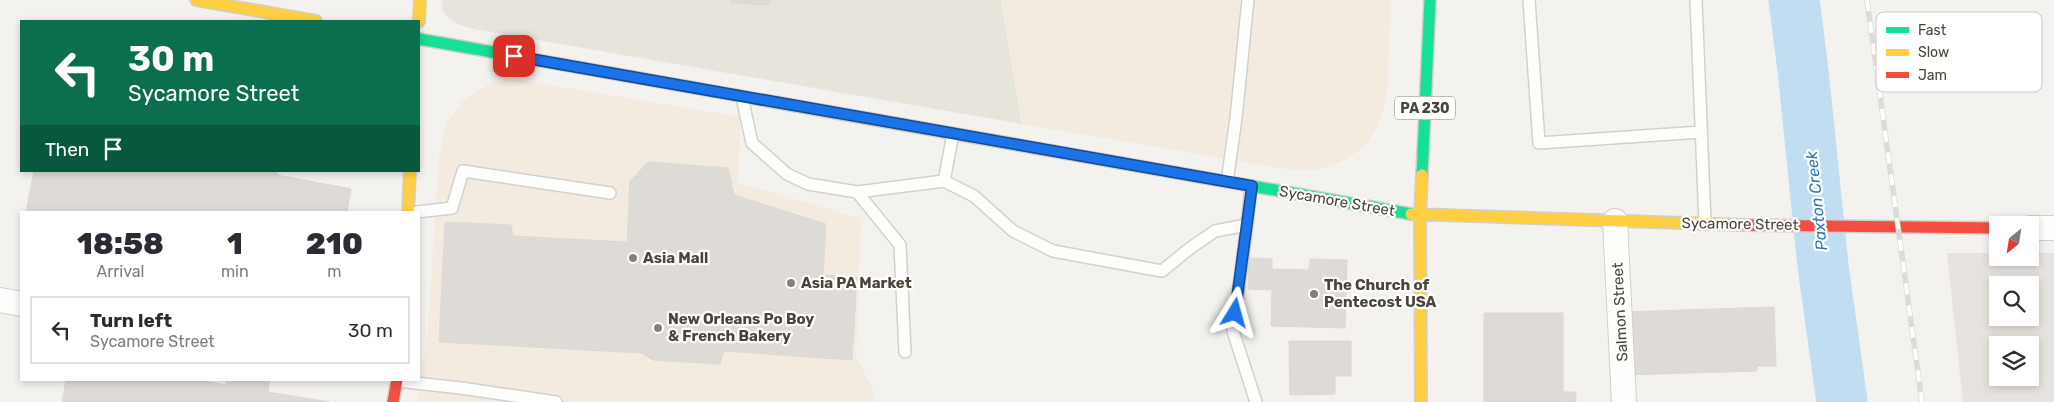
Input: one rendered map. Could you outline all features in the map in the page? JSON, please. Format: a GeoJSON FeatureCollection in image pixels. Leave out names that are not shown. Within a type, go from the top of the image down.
{"type":"FeatureCollection","features":[{"type":"Feature","properties":{"kind":"main road"},"geometry":{"type":"LineString","coordinates":[[196,0],[310,20]]}},
{"type":"Feature","properties":{"kind":"main road"},"geometry":{"type":"LineString","coordinates":[[418,20],[420,0]]}},
{"type":"Feature","properties":{"kind":"main road","name":"PA 230"},"geometry":{"type":"LineString","coordinates":[[1421,402],[1420,216],[1430,0]]}},
{"type":"Feature","properties":{"kind":"main road","name":"Sycamore Street"},"geometry":{"type":"LineString","coordinates":[[420,39],[1420,216],[1785,226],[1989,228]]}},
{"type":"Feature","properties":{"kind":"main road"},"geometry":{"type":"LineString","coordinates":[[408,211],[410,172]]}},
{"type":"Feature","properties":{"kind":"main road"},"geometry":{"type":"LineString","coordinates":[[393,402],[397,381]]}},
{"type":"Feature","properties":{"kind":"street","name":"Salmon Street"},"geometry":{"type":"LineString","coordinates":[[1615,221],[1624,402]]}},
{"type":"Feature","properties":{"kind":"street"},"geometry":{"type":"LineString","coordinates":[[2039,228],[2054,228]]}},
{"type":"Feature","properties":{"kind":"street"},"geometry":{"type":"LineString","coordinates":[[0,300],[20,304]]}},
{"type":"Feature","properties":{"kind":"lane"},"geometry":{"type":"LineString","coordinates":[[1227,182],[1236,118],[1248,0]]}},
{"type":"Feature","properties":{"kind":"lane"},"geometry":{"type":"LineString","coordinates":[[1529,0],[1539,144],[1701,132]]}},
{"type":"Feature","properties":{"kind":"lane"},"geometry":{"type":"LineString","coordinates":[[1696,0],[1705,223]]}},
{"type":"Feature","properties":{"kind":"lane"},"geometry":{"type":"LineString","coordinates":[[742,96],[752,143],[787,174],[808,184],[858,192],[944,181],[974,196],[1013,231],[1053,251],[1162,271],[1215,231],[1247,225]]}},
{"type":"Feature","properties":{"kind":"lane"},"geometry":{"type":"LineString","coordinates":[[944,181],[953,134]]}},
{"type":"Feature","properties":{"kind":"lane"},"geometry":{"type":"LineString","coordinates":[[420,212],[452,208],[463,171],[610,193]]}},
{"type":"Feature","properties":{"kind":"lane"},"geometry":{"type":"LineString","coordinates":[[1252,186],[1232,331],[1256,402]]}},
{"type":"Feature","properties":{"kind":"lane"},"geometry":{"type":"LineString","coordinates":[[858,192],[900,245],[904,352]]}},
{"type":"Feature","properties":{"kind":"lane"},"geometry":{"type":"LineString","coordinates":[[397,381],[556,402]]}},
{"type":"Feature","properties":{"kind":"shaded area"},"geometry":{"type":"Polygon","coordinates":[[[443,0],[1001,0],[1022,124],[474,29],[449,19],[442,9],[443,0]]]}},
{"type":"Feature","properties":{"kind":"shaded area"},"geometry":{"type":"Polygon","coordinates":[[[1001,0],[1391,0],[1387,97],[1379,124],[1366,145],[1347,159],[1322,169],[1291,170],[1022,124],[1001,0]]]}},
{"type":"Feature","properties":{"kind":"shaded area"},"geometry":{"type":"Polygon","coordinates":[[[513,79],[741,117],[738,183],[861,218],[856,357],[874,392],[873,402],[417,402],[427,342],[439,156],[446,124],[463,101],[480,89],[494,83],[513,79]]]}},
{"type":"Feature","properties":{"kind":"shaded area"},"geometry":{"type":"Polygon","coordinates":[[[1947,253],[1989,253],[1989,266],[2039,266],[2039,253],[2054,253],[2054,402],[1963,402],[1947,253]]]}},
{"type":"Feature","properties":{"kind":"building"},"geometry":{"type":"Polygon","coordinates":[[[731,0],[770,0],[769,5],[731,3],[731,0]]]}},
{"type":"Feature","properties":{"kind":"building","name":"Asia Mall"},"geometry":{"type":"Polygon","coordinates":[[[648,162],[728,168],[734,195],[826,224],[823,275],[857,277],[852,360],[724,351],[720,364],[653,360],[641,353],[439,342],[445,222],[511,225],[513,236],[627,242],[630,181],[648,162]]]}},
{"type":"Feature","properties":{"kind":"building"},"geometry":{"type":"Polygon","coordinates":[[[34,172],[277,172],[277,175],[351,189],[347,211],[26,211],[34,172]]]}},
{"type":"Feature","properties":{"kind":"building"},"geometry":{"type":"Polygon","coordinates":[[[1249,258],[1272,259],[1272,269],[1309,270],[1310,259],[1347,260],[1345,328],[1271,326],[1272,290],[1248,289],[1249,258]]]}},
{"type":"Feature","properties":{"kind":"building"},"geometry":{"type":"Polygon","coordinates":[[[1774,307],[1776,366],[1757,366],[1757,371],[1623,375],[1622,312],[1774,307]]]}},
{"type":"Feature","properties":{"kind":"building"},"geometry":{"type":"Polygon","coordinates":[[[1484,313],[1563,313],[1563,402],[1484,402],[1484,313]]]}},
{"type":"Feature","properties":{"kind":"building"},"geometry":{"type":"Polygon","coordinates":[[[1289,341],[1351,341],[1351,376],[1335,376],[1335,394],[1290,395],[1289,341]]]}},
{"type":"Feature","properties":{"kind":"building"},"geometry":{"type":"Polygon","coordinates":[[[66,381],[204,381],[226,385],[227,381],[270,381],[268,392],[330,402],[62,402],[66,381]]]}},
{"type":"Feature","properties":{"kind":"building"},"geometry":{"type":"Polygon","coordinates":[[[1563,392],[1576,392],[1576,402],[1563,402],[1563,392]]]}},
{"type":"Feature","properties":{"kind":"waterway","name":"Paxton Creek"},"geometry":{"type":"LineString","coordinates":[[1794,0],[1823,266],[1842,402]]}},
{"type":"Feature","properties":{"kind":"railway"},"geometry":{"type":"LineString","coordinates":[[1867,0],[1876,66]]}},
{"type":"Feature","properties":{"kind":"railway"},"geometry":{"type":"LineString","coordinates":[[1880,92],[1922,402]]}},
{"type":"Feature","properties":{"kind":"traffic: fast"},"geometry":{"type":"LineString","coordinates":[[1422,175],[1430,0]]}},
{"type":"Feature","properties":{"kind":"traffic: fast"},"geometry":{"type":"LineString","coordinates":[[420,39],[802,107]]}},
{"type":"Feature","properties":{"kind":"traffic: fast"},"geometry":{"type":"LineString","coordinates":[[1013,144],[1411,214]]}},
{"type":"Feature","properties":{"kind":"traffic: slow"},"geometry":{"type":"LineString","coordinates":[[196,0],[310,20]]}},
{"type":"Feature","properties":{"kind":"traffic: slow"},"geometry":{"type":"LineString","coordinates":[[419,20],[420,0]]}},
{"type":"Feature","properties":{"kind":"traffic: slow"},"geometry":{"type":"LineString","coordinates":[[802,107],[1013,144]]}},
{"type":"Feature","properties":{"kind":"traffic: slow"},"geometry":{"type":"LineString","coordinates":[[408,211],[410,172]]}},
{"type":"Feature","properties":{"kind":"traffic: slow"},"geometry":{"type":"LineString","coordinates":[[1421,402],[1420,216],[1422,175]]}},
{"type":"Feature","properties":{"kind":"traffic: slow"},"geometry":{"type":"LineString","coordinates":[[1411,214],[1745,225]]}},
{"type":"Feature","properties":{"kind":"traffic: jam"},"geometry":{"type":"LineString","coordinates":[[1745,225],[1989,228]]}},
{"type":"Feature","properties":{"kind":"traffic: jam"},"geometry":{"type":"LineString","coordinates":[[393,402],[397,381]]}},
{"type":"Feature","properties":{"kind":"place","name":"Asia Mall"},"geometry":{"type":"Point","coordinates":[633,258]}},
{"type":"Feature","properties":{"kind":"place","name":"Asia PA Market"},"geometry":{"type":"Point","coordinates":[791,283]}},
{"type":"Feature","properties":{"kind":"place","name":"The Church of Pentecost USA"},"geometry":{"type":"Point","coordinates":[1314,294]}},
{"type":"Feature","properties":{"kind":"place","name":"New Orleans Po Boy & French Bakery"},"geometry":{"type":"Point","coordinates":[658,328]}},
{"type":"Feature","properties":{"kind":"route"},"geometry":{"type":"LineString","coordinates":[[514,56],[1252,186],[1235,313]]}}]}
